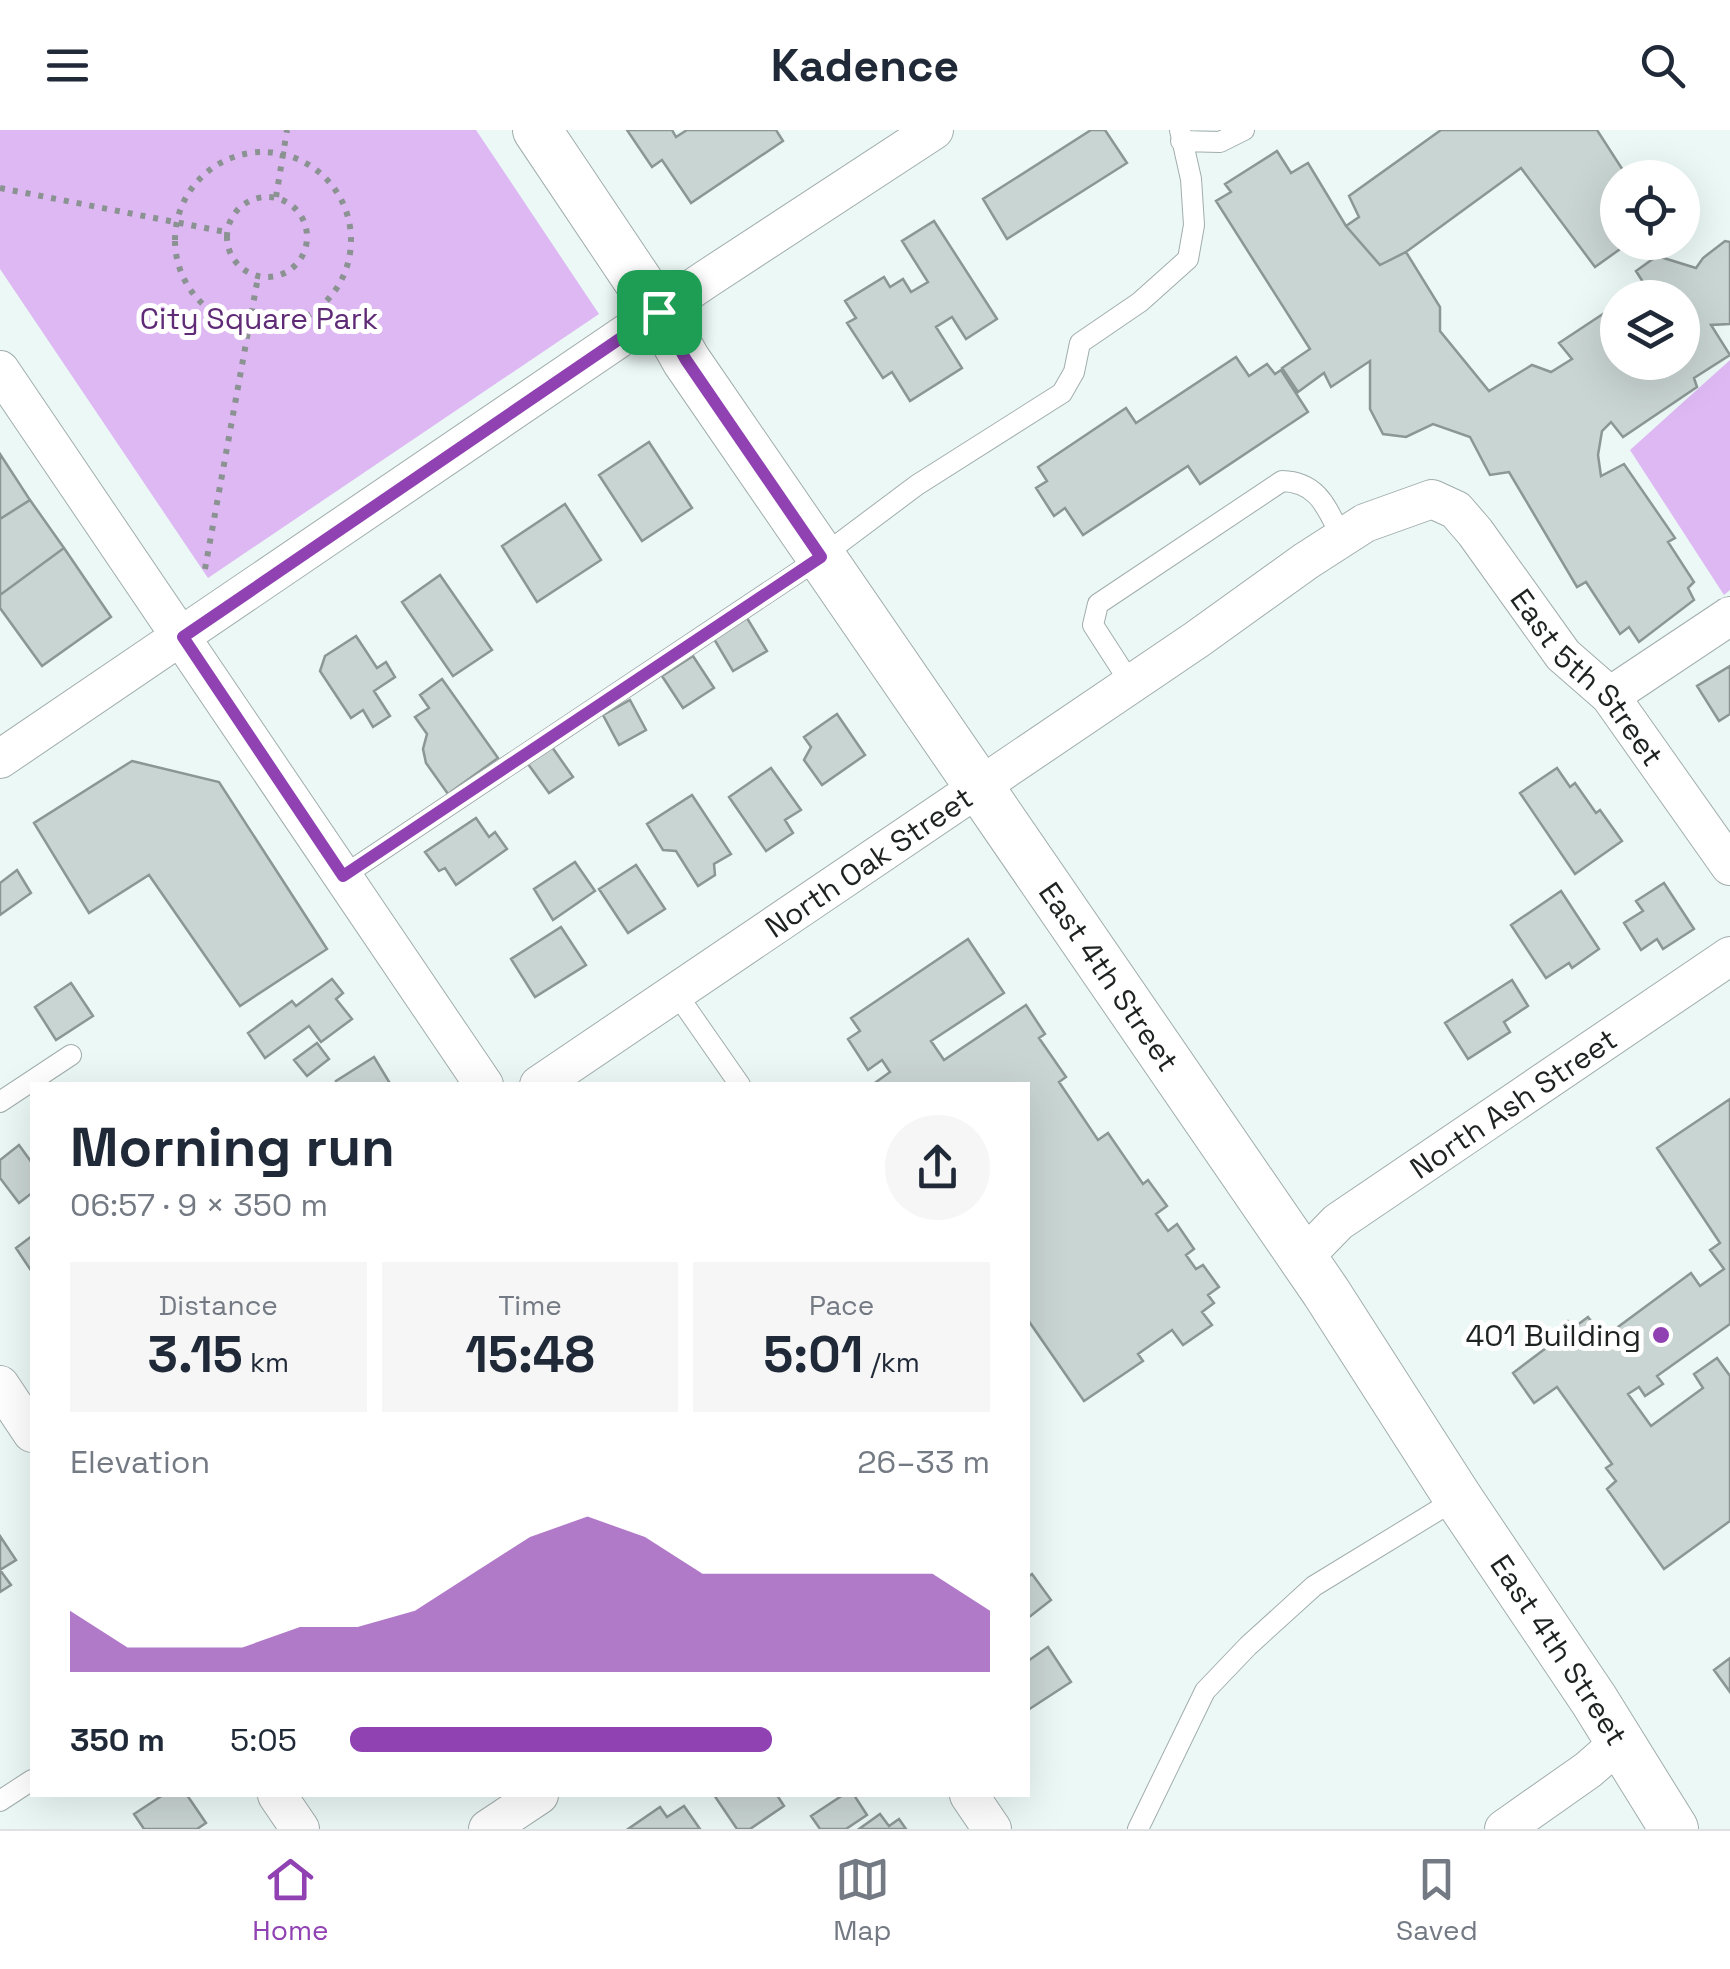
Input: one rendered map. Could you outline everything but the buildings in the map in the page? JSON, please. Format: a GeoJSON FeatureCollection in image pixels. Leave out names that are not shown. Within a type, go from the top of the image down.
{"type":"FeatureCollection","features":[{"type":"Feature","properties":{"kind":"street","name":"East 4th Street"},"geometry":{"type":"LineString","coordinates":[[537,130],[659,312],[686,360],[1303,1258],[1674,1829]]}},
{"type":"Feature","properties":{"kind":"street"},"geometry":{"type":"LineString","coordinates":[[0,760],[934,130]]}},
{"type":"Feature","properties":{"kind":"street"},"geometry":{"type":"LineString","coordinates":[[0,370],[482,1082]]}},
{"type":"Feature","properties":{"kind":"street","name":"North Oak Street"},"geometry":{"type":"LineString","coordinates":[[543,1082],[1342,538],[1365,523],[1432,500]]}},
{"type":"Feature","properties":{"kind":"street","name":"East 5th Street"},"geometry":{"type":"LineString","coordinates":[[1432,500],[1456,510],[1563,655],[1610,696],[1730,866]]}},
{"type":"Feature","properties":{"kind":"street"},"geometry":{"type":"LineString","coordinates":[[1610,696],[1730,616]]}},
{"type":"Feature","properties":{"kind":"street","name":"North Ash Street"},"geometry":{"type":"LineString","coordinates":[[1303,1258],[1338,1222],[1730,956]]}},
{"type":"Feature","properties":{"kind":"street"},"geometry":{"type":"LineString","coordinates":[[0,1385],[22,1427]]}},
{"type":"Feature","properties":{"kind":"street"},"geometry":{"type":"LineString","coordinates":[[1504,1829],[1588,1770],[1620,1742]]}},
{"type":"Feature","properties":{"kind":"street"},"geometry":{"type":"LineString","coordinates":[[278,1797],[300,1829]]}},
{"type":"Feature","properties":{"kind":"street"},"geometry":{"type":"LineString","coordinates":[[488,1829],[536,1797]]}},
{"type":"Feature","properties":{"kind":"lane"},"geometry":{"type":"LineString","coordinates":[[343,876],[821,557],[917,485],[1062,393],[1074,372],[1080,343],[1140,302],[1188,259],[1194,225],[1191,179],[1180,136],[1220,142],[1244,130]]}},
{"type":"Feature","properties":{"kind":"lane"},"geometry":{"type":"LineString","coordinates":[[1130,684],[1093,625],[1098,604],[1282,481],[1299,482],[1321,498],[1342,538]]}},
{"type":"Feature","properties":{"kind":"lane"},"geometry":{"type":"LineString","coordinates":[[676,992],[738,1082]]}},
{"type":"Feature","properties":{"kind":"lane"},"geometry":{"type":"LineString","coordinates":[[31,1082],[72,1055]]}},
{"type":"Feature","properties":{"kind":"lane"},"geometry":{"type":"LineString","coordinates":[[0,1102],[30,1082]]}},
{"type":"Feature","properties":{"kind":"lane"},"geometry":{"type":"LineString","coordinates":[[1138,1829],[1205,1692],[1248,1646],[1314,1586],[1458,1498]]}},
{"type":"Feature","properties":{"kind":"lane"},"geometry":{"type":"LineString","coordinates":[[0,1801],[30,1781]]}},
{"type":"Feature","properties":{"kind":"path"},"geometry":{"type":"LineString","coordinates":[[276,197],[287,130]]}},
{"type":"Feature","properties":{"kind":"path"},"geometry":{"type":"LineString","coordinates":[[244,154],[283,154],[301,161],[332,185],[349,221],[349,260],[335,290],[312,314],[291,324],[248,327],[220,318],[198,300],[182,276],[175,249],[177,220],[194,185],[208,171],[244,154]]}},
{"type":"Feature","properties":{"kind":"path"},"geometry":{"type":"LineString","coordinates":[[0,188],[226,232]]}},
{"type":"Feature","properties":{"kind":"path"},"geometry":{"type":"LineString","coordinates":[[276,197],[298,211],[304,222],[306,248],[301,259],[282,275],[258,277],[237,265],[230,255],[226,232],[238,208],[249,200],[276,197]]}},
{"type":"Feature","properties":{"kind":"path"},"geometry":{"type":"LineString","coordinates":[[204,569],[258,277]]}},
{"type":"Feature","properties":{"kind":"green space","name":"City Square Park"},"geometry":{"type":"Polygon","coordinates":[[[0,130],[476,130],[599,314],[208,578],[0,269],[0,130]]]}},
{"type":"Feature","properties":{"kind":"green space"},"geometry":{"type":"Polygon","coordinates":[[[1730,360],[1730,590],[1724,595],[1630,450],[1730,360]]]}},
{"type":"Feature","properties":{"kind":"place","name":"401 Building"},"geometry":{"type":"Point","coordinates":[1661,1335]}},
{"type":"Feature","properties":{"kind":"route"},"geometry":{"type":"LineString","coordinates":[[659,312],[686,360],[821,557],[343,876],[183,637],[659,312]]}}]}
